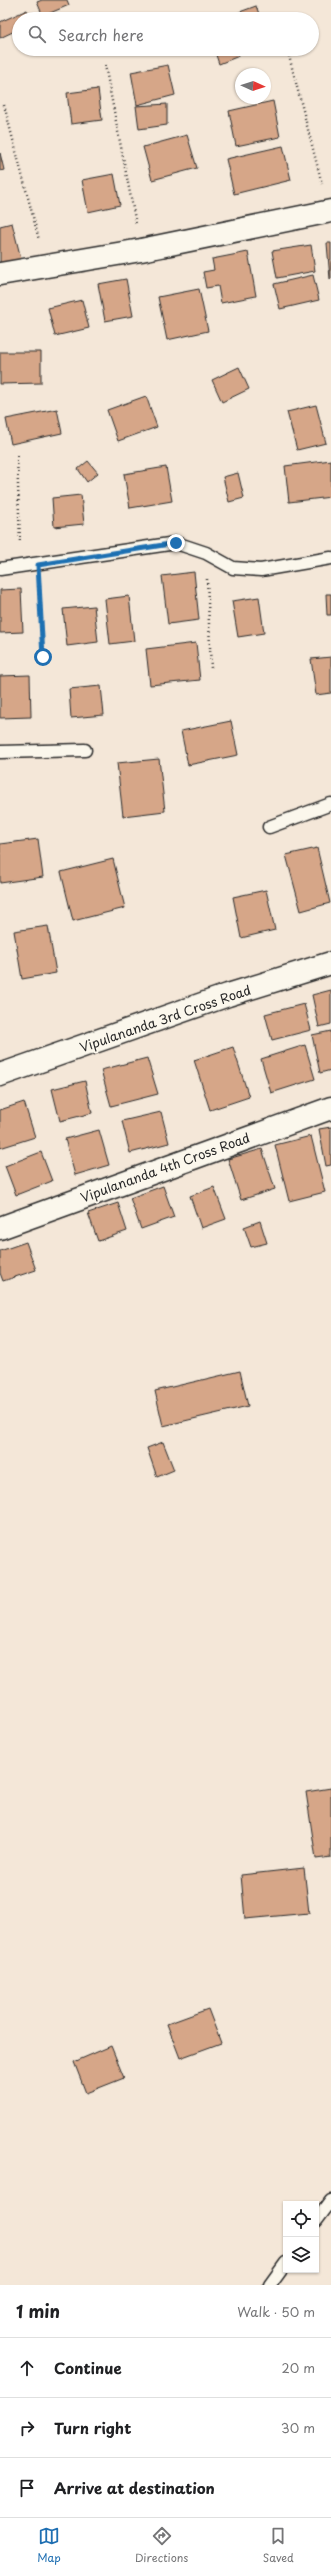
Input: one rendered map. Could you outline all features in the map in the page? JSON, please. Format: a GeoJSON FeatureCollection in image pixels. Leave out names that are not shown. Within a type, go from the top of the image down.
{"type":"FeatureCollection","features":[{"type":"Feature","properties":{"kind":"street"},"geometry":{"type":"LineString","coordinates":[[0,274],[141,250],[330,211]]}},
{"type":"Feature","properties":{"kind":"street","name":"Vipulananda 3rd Cross Road"},"geometry":{"type":"LineString","coordinates":[[0,1076],[228,995],[331,963]]}},
{"type":"Feature","properties":{"kind":"street","name":"Vipulananda 4th Cross Road"},"geometry":{"type":"LineString","coordinates":[[0,1228],[331,1108]]}},
{"type":"Feature","properties":{"kind":"lane"},"geometry":{"type":"LineString","coordinates":[[0,569],[38,565],[176,543],[206,553],[233,568],[261,570],[331,558]]}},
{"type":"Feature","properties":{"kind":"lane"},"geometry":{"type":"LineString","coordinates":[[0,752],[85,750]]}},
{"type":"Feature","properties":{"kind":"lane"},"geometry":{"type":"LineString","coordinates":[[269,827],[331,804]]}},
{"type":"Feature","properties":{"kind":"lane"},"geometry":{"type":"LineString","coordinates":[[319,2217],[331,2201]]}},
{"type":"Feature","properties":{"kind":"lane"},"geometry":{"type":"LineString","coordinates":[[270,2285],[283,2267]]}},
{"type":"Feature","properties":{"kind":"path"},"geometry":{"type":"LineString","coordinates":[[289,56],[330,211]]}},
{"type":"Feature","properties":{"kind":"path"},"geometry":{"type":"LineString","coordinates":[[104,65],[141,250]]}},
{"type":"Feature","properties":{"kind":"path"},"geometry":{"type":"LineString","coordinates":[[4,106],[45,266]]}},
{"type":"Feature","properties":{"kind":"path"},"geometry":{"type":"LineString","coordinates":[[17,456],[21,567]]}},
{"type":"Feature","properties":{"kind":"path"},"geometry":{"type":"LineString","coordinates":[[206,553],[211,669]]}},
{"type":"Feature","properties":{"kind":"path"},"geometry":{"type":"LineString","coordinates":[[38,565],[43,657]]}},
{"type":"Feature","properties":{"kind":"building"},"geometry":{"type":"Polygon","coordinates":[[[42,0],[67,0],[69,5],[52,12],[41,12],[37,2],[42,0]]]}},
{"type":"Feature","properties":{"kind":"building"},"geometry":{"type":"Polygon","coordinates":[[[256,6],[258,12],[240,12],[256,6]]]}},
{"type":"Feature","properties":{"kind":"building"},"geometry":{"type":"Polygon","coordinates":[[[12,17],[12,32],[0,38],[0,22],[12,17]]]}},
{"type":"Feature","properties":{"kind":"building"},"geometry":{"type":"Polygon","coordinates":[[[216,56],[239,56],[219,64],[216,56]]]}},
{"type":"Feature","properties":{"kind":"building"},"geometry":{"type":"Polygon","coordinates":[[[168,65],[175,95],[137,105],[131,72],[168,65]]]}},
{"type":"Feature","properties":{"kind":"building"},"geometry":{"type":"Polygon","coordinates":[[[98,89],[102,120],[71,124],[67,93],[98,89]]]}},
{"type":"Feature","properties":{"kind":"building"},"geometry":{"type":"Polygon","coordinates":[[[271,101],[273,101],[280,137],[236,146],[229,111],[260,104],[271,104],[271,101]]]}},
{"type":"Feature","properties":{"kind":"building"},"geometry":{"type":"Polygon","coordinates":[[[167,104],[167,125],[139,129],[136,106],[167,104]]]}},
{"type":"Feature","properties":{"kind":"building"},"geometry":{"type":"Polygon","coordinates":[[[187,135],[197,168],[152,180],[143,147],[187,135]]]}},
{"type":"Feature","properties":{"kind":"building"},"geometry":{"type":"Polygon","coordinates":[[[283,146],[291,180],[234,194],[226,159],[283,146]]]}},
{"type":"Feature","properties":{"kind":"building"},"geometry":{"type":"Polygon","coordinates":[[[0,153],[4,170],[0,171],[0,153]]]}},
{"type":"Feature","properties":{"kind":"building"},"geometry":{"type":"Polygon","coordinates":[[[114,174],[120,205],[88,212],[82,180],[114,174]]]}},
{"type":"Feature","properties":{"kind":"building"},"geometry":{"type":"Polygon","coordinates":[[[12,223],[21,259],[0,264],[0,226],[12,223]]]}},
{"type":"Feature","properties":{"kind":"building"},"geometry":{"type":"Polygon","coordinates":[[[327,243],[331,243],[331,279],[330,279],[327,243]]]}},
{"type":"Feature","properties":{"kind":"building"},"geometry":{"type":"Polygon","coordinates":[[[311,245],[315,271],[277,278],[272,251],[311,245]]]}},
{"type":"Feature","properties":{"kind":"building"},"geometry":{"type":"Polygon","coordinates":[[[248,252],[256,296],[221,303],[218,286],[206,288],[203,272],[214,270],[212,259],[248,252]]]}},
{"type":"Feature","properties":{"kind":"building"},"geometry":{"type":"Polygon","coordinates":[[[313,275],[319,300],[280,309],[274,284],[313,275]]]}},
{"type":"Feature","properties":{"kind":"building"},"geometry":{"type":"Polygon","coordinates":[[[126,279],[133,316],[105,321],[98,284],[126,279]]]}},
{"type":"Feature","properties":{"kind":"building"},"geometry":{"type":"Polygon","coordinates":[[[199,289],[208,331],[167,340],[158,297],[199,289]]]}},
{"type":"Feature","properties":{"kind":"building"},"geometry":{"type":"Polygon","coordinates":[[[82,300],[89,328],[55,336],[48,308],[82,300]]]}},
{"type":"Feature","properties":{"kind":"building"},"geometry":{"type":"Polygon","coordinates":[[[0,352],[41,352],[41,383],[0,384],[0,352]]]}},
{"type":"Feature","properties":{"kind":"building"},"geometry":{"type":"Polygon","coordinates":[[[239,367],[249,389],[222,402],[212,380],[239,367]]]}},
{"type":"Feature","properties":{"kind":"building"},"geometry":{"type":"Polygon","coordinates":[[[146,396],[157,427],[118,441],[107,410],[146,396]]]}},
{"type":"Feature","properties":{"kind":"building"},"geometry":{"type":"Polygon","coordinates":[[[316,405],[326,443],[297,450],[287,412],[316,405]]]}},
{"type":"Feature","properties":{"kind":"building"},"geometry":{"type":"Polygon","coordinates":[[[57,409],[62,433],[11,444],[6,419],[57,409]]]}},
{"type":"Feature","properties":{"kind":"building"},"geometry":{"type":"Polygon","coordinates":[[[331,460],[331,497],[289,502],[285,466],[331,460]]]}},
{"type":"Feature","properties":{"kind":"building"},"geometry":{"type":"Polygon","coordinates":[[[88,461],[98,473],[87,482],[78,469],[88,461]]]}},
{"type":"Feature","properties":{"kind":"building"},"geometry":{"type":"Polygon","coordinates":[[[166,467],[172,501],[130,508],[124,474],[166,467]]]}},
{"type":"Feature","properties":{"kind":"building"},"geometry":{"type":"Polygon","coordinates":[[[238,473],[244,498],[229,502],[223,477],[238,473]]]}},
{"type":"Feature","properties":{"kind":"building"},"geometry":{"type":"Polygon","coordinates":[[[81,495],[84,524],[54,527],[52,498],[81,495]]]}},
{"type":"Feature","properties":{"kind":"building"},"geometry":{"type":"Polygon","coordinates":[[[194,572],[199,620],[168,624],[162,576],[194,572]]]}},
{"type":"Feature","properties":{"kind":"building"},"geometry":{"type":"Polygon","coordinates":[[[21,589],[23,632],[0,633],[0,590],[21,589]]]}},
{"type":"Feature","properties":{"kind":"building"},"geometry":{"type":"Polygon","coordinates":[[[326,594],[331,594],[331,615],[327,615],[326,594]]]}},
{"type":"Feature","properties":{"kind":"building"},"geometry":{"type":"Polygon","coordinates":[[[129,596],[134,641],[110,644],[105,599],[129,596]]]}},
{"type":"Feature","properties":{"kind":"building"},"geometry":{"type":"Polygon","coordinates":[[[259,597],[264,633],[238,637],[232,601],[259,597]]]}},
{"type":"Feature","properties":{"kind":"building"},"geometry":{"type":"Polygon","coordinates":[[[94,606],[98,642],[67,646],[63,609],[94,606]]]}},
{"type":"Feature","properties":{"kind":"building"},"geometry":{"type":"Polygon","coordinates":[[[196,643],[200,680],[150,685],[146,649],[196,643]]]}},
{"type":"Feature","properties":{"kind":"building"},"geometry":{"type":"Polygon","coordinates":[[[331,657],[331,693],[316,695],[311,659],[331,657]]]}},
{"type":"Feature","properties":{"kind":"building"},"geometry":{"type":"Polygon","coordinates":[[[30,675],[31,717],[0,718],[0,676],[30,675]]]}},
{"type":"Feature","properties":{"kind":"building"},"geometry":{"type":"Polygon","coordinates":[[[101,686],[104,715],[71,718],[69,689],[101,686]]]}},
{"type":"Feature","properties":{"kind":"building"},"geometry":{"type":"Polygon","coordinates":[[[231,721],[238,755],[188,765],[181,731],[231,721]]]}},
{"type":"Feature","properties":{"kind":"building"},"geometry":{"type":"Polygon","coordinates":[[[159,759],[165,811],[123,816],[117,763],[159,759]]]}},
{"type":"Feature","properties":{"kind":"building"},"geometry":{"type":"Polygon","coordinates":[[[38,839],[43,877],[0,883],[0,844],[38,839]]]}},
{"type":"Feature","properties":{"kind":"building"},"geometry":{"type":"Polygon","coordinates":[[[317,848],[330,903],[301,911],[286,855],[317,848]]]}},
{"type":"Feature","properties":{"kind":"building"},"geometry":{"type":"Polygon","coordinates":[[[113,859],[125,908],[73,921],[61,872],[113,859]]]}},
{"type":"Feature","properties":{"kind":"building"},"geometry":{"type":"Polygon","coordinates":[[[266,890],[275,930],[241,938],[233,897],[266,890]]]}},
{"type":"Feature","properties":{"kind":"building"},"geometry":{"type":"Polygon","coordinates":[[[48,926],[56,973],[22,979],[14,931],[48,926]]]}},
{"type":"Feature","properties":{"kind":"building"},"geometry":{"type":"Polygon","coordinates":[[[331,990],[331,1024],[319,1027],[312,995],[331,990]]]}},
{"type":"Feature","properties":{"kind":"building"},"geometry":{"type":"Polygon","coordinates":[[[304,1004],[311,1030],[272,1040],[265,1014],[304,1004]]]}},
{"type":"Feature","properties":{"kind":"building"},"geometry":{"type":"Polygon","coordinates":[[[331,1031],[331,1070],[320,1073],[312,1035],[331,1031]]]}},
{"type":"Feature","properties":{"kind":"building"},"geometry":{"type":"Polygon","coordinates":[[[305,1045],[315,1079],[271,1093],[261,1059],[305,1045]]]}},
{"type":"Feature","properties":{"kind":"building"},"geometry":{"type":"Polygon","coordinates":[[[233,1047],[249,1097],[210,1110],[194,1060],[233,1047]]]}},
{"type":"Feature","properties":{"kind":"building"},"geometry":{"type":"Polygon","coordinates":[[[147,1058],[158,1094],[111,1106],[101,1070],[147,1058]]]}},
{"type":"Feature","properties":{"kind":"building"},"geometry":{"type":"Polygon","coordinates":[[[85,1081],[92,1113],[60,1121],[52,1089],[85,1081]]]}},
{"type":"Feature","properties":{"kind":"building"},"geometry":{"type":"Polygon","coordinates":[[[24,1102],[35,1137],[0,1148],[0,1110],[24,1102]]]}},
{"type":"Feature","properties":{"kind":"building"},"geometry":{"type":"Polygon","coordinates":[[[161,1112],[169,1143],[130,1153],[122,1121],[161,1112]]]}},
{"type":"Feature","properties":{"kind":"building"},"geometry":{"type":"Polygon","coordinates":[[[331,1127],[331,1165],[326,1166],[319,1129],[331,1127]]]}},
{"type":"Feature","properties":{"kind":"building"},"geometry":{"type":"Polygon","coordinates":[[[99,1130],[109,1165],[75,1175],[65,1139],[99,1130]]]}},
{"type":"Feature","properties":{"kind":"building"},"geometry":{"type":"Polygon","coordinates":[[[311,1136],[325,1192],[289,1201],[275,1145],[311,1136]]]}},
{"type":"Feature","properties":{"kind":"building"},"geometry":{"type":"Polygon","coordinates":[[[262,1149],[275,1189],[241,1200],[228,1159],[262,1149]]]}},
{"type":"Feature","properties":{"kind":"building"},"geometry":{"type":"Polygon","coordinates":[[[41,1152],[52,1181],[16,1195],[5,1166],[41,1152]]]}},
{"type":"Feature","properties":{"kind":"building"},"geometry":{"type":"Polygon","coordinates":[[[163,1186],[174,1217],[141,1229],[130,1198],[163,1186]]]}},
{"type":"Feature","properties":{"kind":"building"},"geometry":{"type":"Polygon","coordinates":[[[214,1187],[226,1219],[201,1228],[190,1196],[214,1187]]]}},
{"type":"Feature","properties":{"kind":"building"},"geometry":{"type":"Polygon","coordinates":[[[118,1203],[127,1231],[98,1241],[88,1213],[118,1203]]]}},
{"type":"Feature","properties":{"kind":"building"},"geometry":{"type":"Polygon","coordinates":[[[260,1221],[267,1243],[251,1247],[244,1227],[260,1221]]]}},
{"type":"Feature","properties":{"kind":"building"},"geometry":{"type":"Polygon","coordinates":[[[26,1242],[36,1270],[3,1281],[0,1273],[0,1251],[26,1242]]]}},
{"type":"Feature","properties":{"kind":"building"},"geometry":{"type":"Polygon","coordinates":[[[240,1371],[248,1406],[163,1426],[155,1391],[240,1371]]]}},
{"type":"Feature","properties":{"kind":"building"},"geometry":{"type":"Polygon","coordinates":[[[163,1442],[174,1470],[157,1477],[147,1448],[163,1442]]]}},
{"type":"Feature","properties":{"kind":"building"},"geometry":{"type":"Polygon","coordinates":[[[331,1788],[331,1857],[316,1859],[306,1792],[331,1788]]]}},
{"type":"Feature","properties":{"kind":"building"},"geometry":{"type":"Polygon","coordinates":[[[304,1868],[309,1913],[245,1919],[241,1875],[304,1868]]]}},
{"type":"Feature","properties":{"kind":"building"},"geometry":{"type":"Polygon","coordinates":[[[208,2009],[221,2043],[180,2058],[167,2024],[208,2009]]]}},
{"type":"Feature","properties":{"kind":"building"},"geometry":{"type":"Polygon","coordinates":[[[111,2046],[124,2078],[86,2093],[74,2062],[111,2046]]]}},
{"type":"Feature","properties":{"kind":"route"},"geometry":{"type":"LineString","coordinates":[[43,657],[38,565],[176,543]]}}]}
